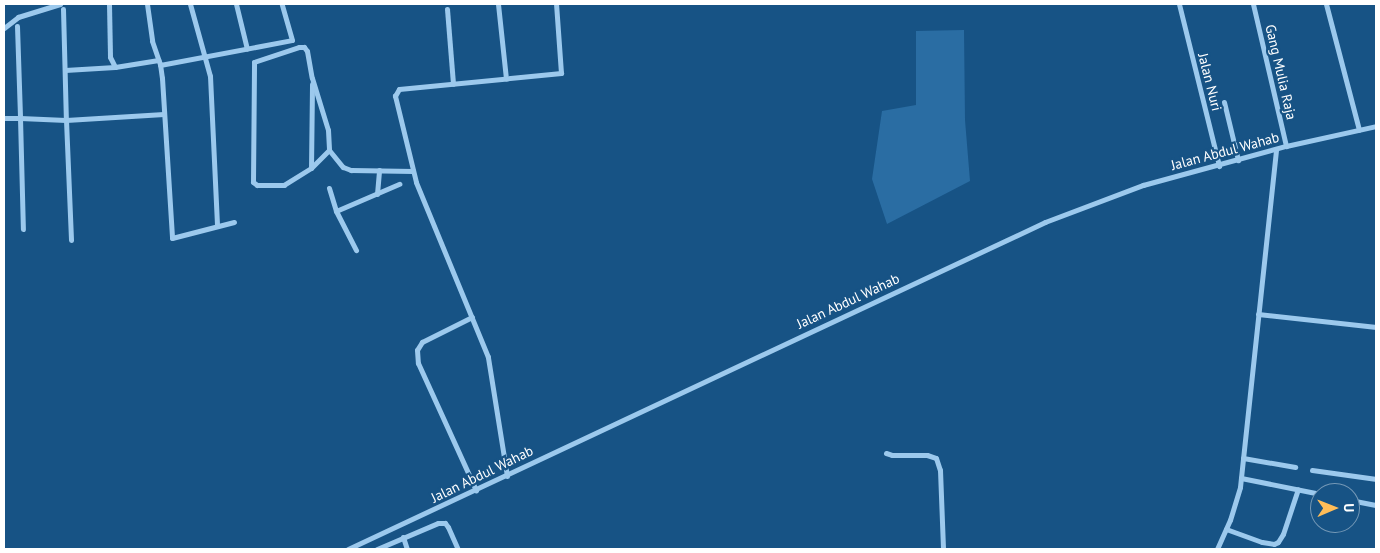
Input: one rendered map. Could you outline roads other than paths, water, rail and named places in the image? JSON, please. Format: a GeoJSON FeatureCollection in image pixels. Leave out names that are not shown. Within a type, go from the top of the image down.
{"type":"FeatureCollection","features":[{"type":"Feature","properties":{"kind":"street"},"geometry":{"type":"LineString","coordinates":[[109,4],[110,58],[115,67]]}},
{"type":"Feature","properties":{"kind":"street"},"geometry":{"type":"LineString","coordinates":[[147,4],[152,41],[159,62],[172,238],[234,222]]}},
{"type":"Feature","properties":{"kind":"street"},"geometry":{"type":"LineString","coordinates":[[190,4],[210,76],[217,226]]}},
{"type":"Feature","properties":{"kind":"street"},"geometry":{"type":"LineString","coordinates":[[236,4],[247,49]]}},
{"type":"Feature","properties":{"kind":"street"},"geometry":{"type":"LineString","coordinates":[[65,70],[159,62],[247,49],[292,40],[282,4]]}},
{"type":"Feature","properties":{"kind":"street"},"geometry":{"type":"LineString","coordinates":[[498,4],[506,79]]}},
{"type":"Feature","properties":{"kind":"street"},"geometry":{"type":"LineString","coordinates":[[507,476],[488,357],[413,171],[396,96],[399,89],[561,74],[556,4]]}},
{"type":"Feature","properties":{"kind":"street","name":"Jalan Nuri"},"geometry":{"type":"LineString","coordinates":[[1179,4],[1219,166]]}},
{"type":"Feature","properties":{"kind":"street","name":"Gang Mulia Raja"},"geometry":{"type":"LineString","coordinates":[[1253,4],[1286,146]]}},
{"type":"Feature","properties":{"kind":"street"},"geometry":{"type":"LineString","coordinates":[[1326,4],[1358,130]]}},
{"type":"Feature","properties":{"kind":"street"},"geometry":{"type":"LineString","coordinates":[[4,28],[18,17],[61,6],[71,240]]}},
{"type":"Feature","properties":{"kind":"street"},"geometry":{"type":"LineString","coordinates":[[447,9],[453,84]]}},
{"type":"Feature","properties":{"kind":"street"},"geometry":{"type":"LineString","coordinates":[[17,26],[23,229]]}},
{"type":"Feature","properties":{"kind":"street"},"geometry":{"type":"LineString","coordinates":[[329,150],[311,168],[284,185],[257,185],[253,182],[254,62],[304,47],[307,50],[312,78],[328,130],[329,150],[343,167],[351,170],[413,171]]}},
{"type":"Feature","properties":{"kind":"street"},"geometry":{"type":"LineString","coordinates":[[311,168],[312,78]]}},
{"type":"Feature","properties":{"kind":"street"},"geometry":{"type":"LineString","coordinates":[[1224,102],[1238,160]]}},
{"type":"Feature","properties":{"kind":"street"},"geometry":{"type":"LineString","coordinates":[[4,118],[66,120],[164,114]]}},
{"type":"Feature","properties":{"kind":"street","name":"Jalan Abdul Wahab"},"geometry":{"type":"LineString","coordinates":[[348,549],[507,476],[582,437],[1045,222],[1143,185],[1219,166],[1286,146],[1376,126]]}},
{"type":"Feature","properties":{"kind":"street"},"geometry":{"type":"LineString","coordinates":[[1217,549],[1237,500],[1244,458],[1276,149]]}},
{"type":"Feature","properties":{"kind":"street"},"geometry":{"type":"LineString","coordinates":[[377,194],[378,170]]}},
{"type":"Feature","properties":{"kind":"street"},"geometry":{"type":"LineString","coordinates":[[336,212],[399,184]]}},
{"type":"Feature","properties":{"kind":"street"},"geometry":{"type":"LineString","coordinates":[[329,188],[336,212],[356,250]]}},
{"type":"Feature","properties":{"kind":"street"},"geometry":{"type":"LineString","coordinates":[[1258,314],[1376,327]]}},
{"type":"Feature","properties":{"kind":"street"},"geometry":{"type":"LineString","coordinates":[[472,317],[422,342],[417,350],[418,363],[476,490]]}},
{"type":"Feature","properties":{"kind":"street"},"geometry":{"type":"LineString","coordinates":[[886,453],[892,455],[933,456],[938,462],[942,549]]}},
{"type":"Feature","properties":{"kind":"street"},"geometry":{"type":"LineString","coordinates":[[1244,458],[1295,467]]}},
{"type":"Feature","properties":{"kind":"street"},"geometry":{"type":"LineString","coordinates":[[1312,470],[1376,479]]}},
{"type":"Feature","properties":{"kind":"street"},"geometry":{"type":"LineString","coordinates":[[1241,478],[1310,492]]}},
{"type":"Feature","properties":{"kind":"street"},"geometry":{"type":"LineString","coordinates":[[1226,529],[1255,541],[1274,544],[1278,542],[1283,534],[1298,490]]}},
{"type":"Feature","properties":{"kind":"street"},"geometry":{"type":"LineString","coordinates":[[1360,502],[1376,505]]}},
{"type":"Feature","properties":{"kind":"street"},"geometry":{"type":"LineString","coordinates":[[377,549],[438,523],[445,524],[458,549]]}},
{"type":"Feature","properties":{"kind":"street"},"geometry":{"type":"LineString","coordinates":[[403,537],[407,549]]}}]}
